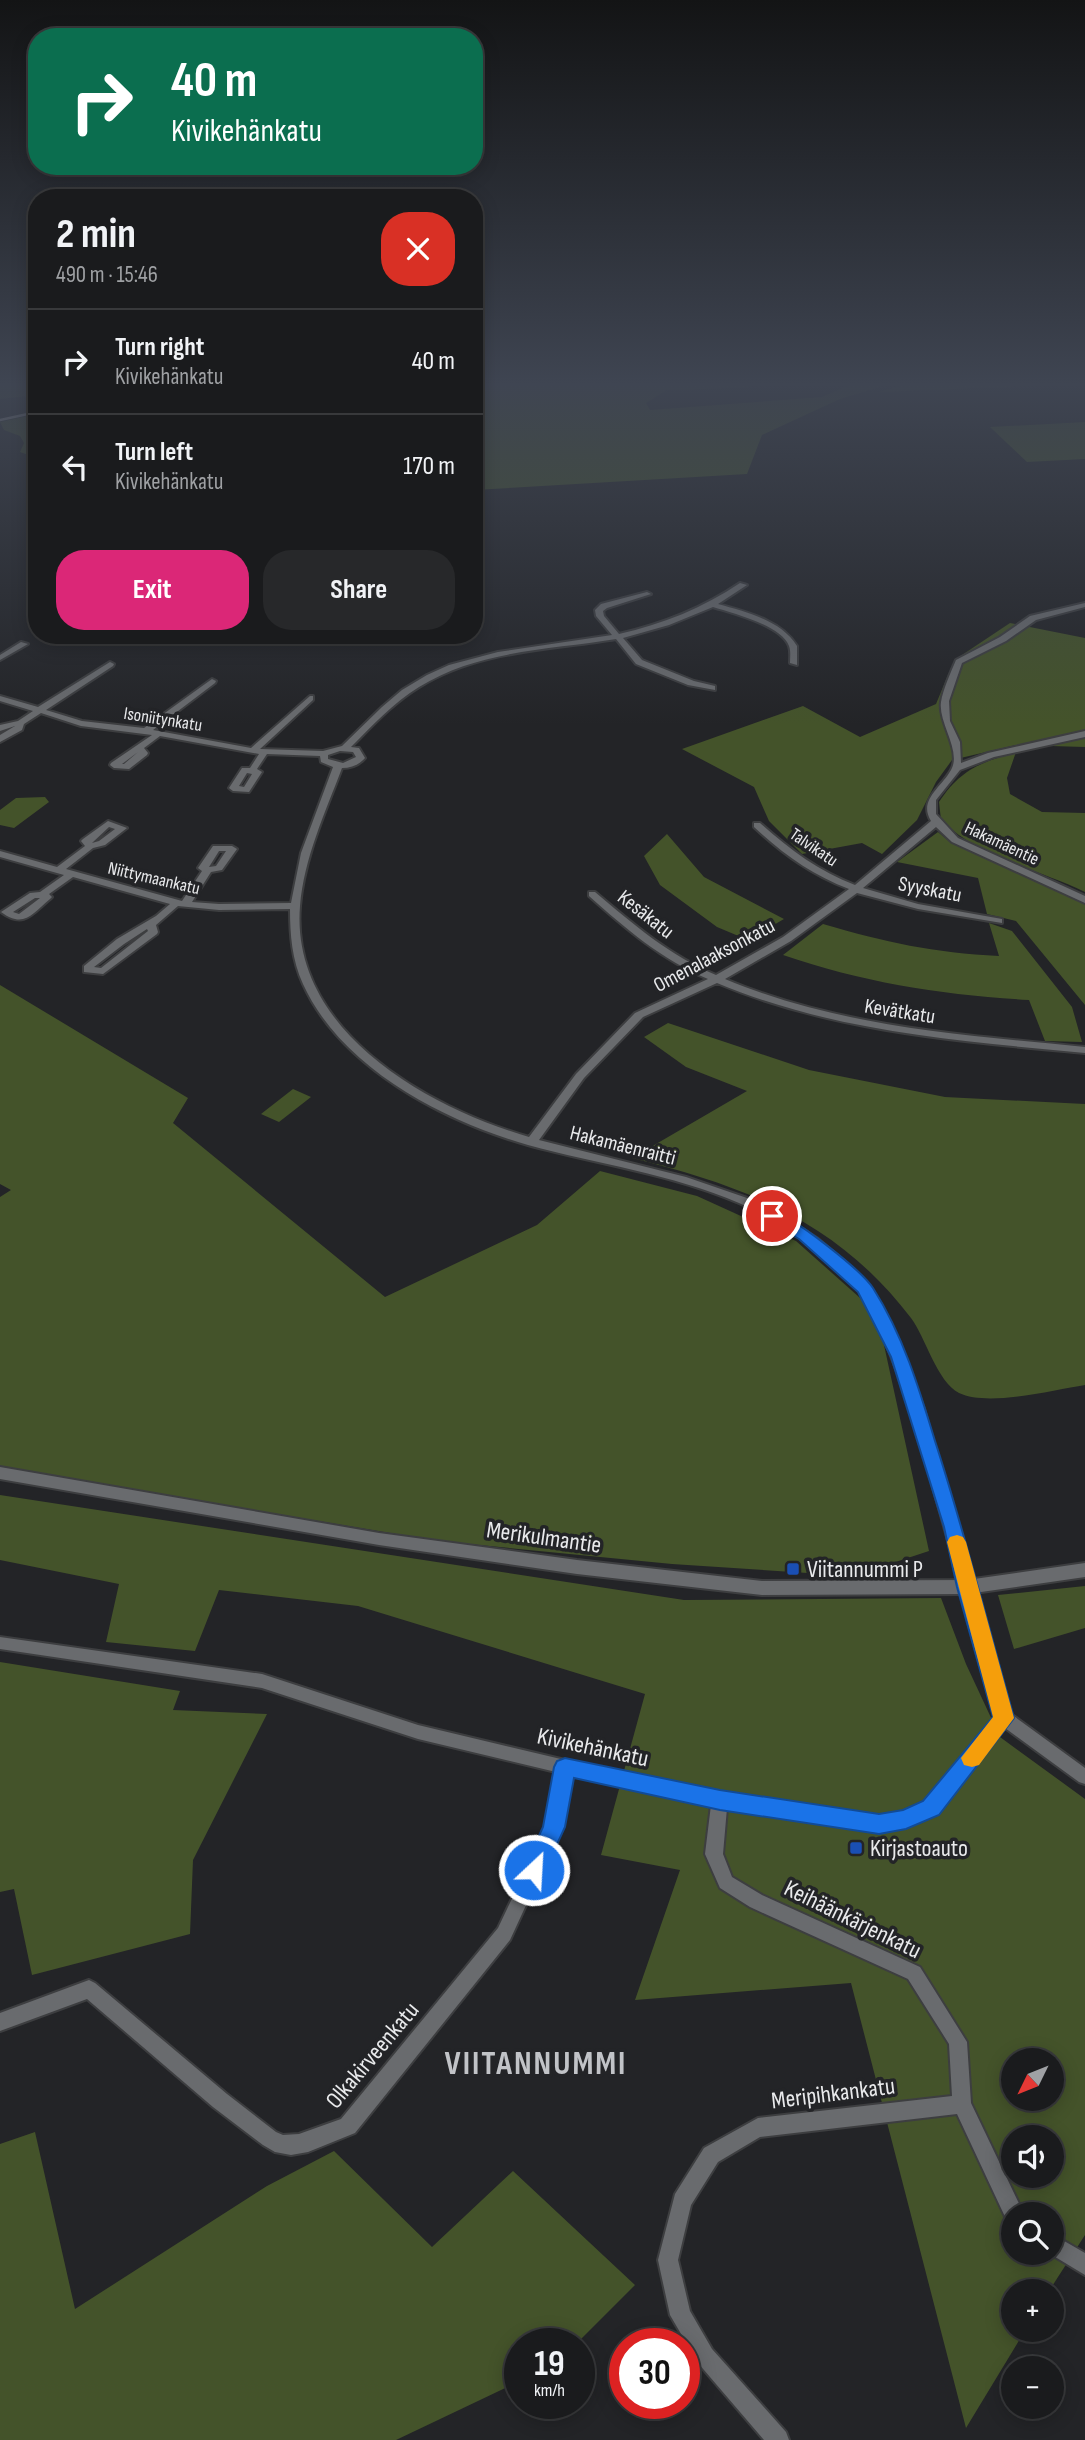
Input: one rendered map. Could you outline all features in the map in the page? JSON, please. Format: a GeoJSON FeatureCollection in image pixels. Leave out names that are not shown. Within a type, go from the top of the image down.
{"type":"FeatureCollection","features":[{"type":"Feature","properties":{"kind":"street"},"geometry":{"type":"LineString","coordinates":[[345,748],[396,697],[432,676],[474,660],[515,651],[617,637],[676,621],[715,605],[743,585]]}},
{"type":"Feature","properties":{"kind":"street"},"geometry":{"type":"LineString","coordinates":[[648,594],[613,602],[599,610],[600,616],[639,662],[691,683],[712,688]]}},
{"type":"Feature","properties":{"kind":"street"},"geometry":{"type":"LineString","coordinates":[[715,605],[770,626],[788,639],[794,647],[794,663]]}},
{"type":"Feature","properties":{"kind":"street"},"geometry":{"type":"LineString","coordinates":[[1085,605],[1033,618],[1003,639],[959,662],[945,701],[946,721],[956,742],[957,768],[991,755],[1085,734]]}},
{"type":"Feature","properties":{"kind":"street"},"geometry":{"type":"LineString","coordinates":[[0,658],[24,644]]}},
{"type":"Feature","properties":{"kind":"street"},"geometry":{"type":"LineString","coordinates":[[0,728],[7,724],[20,723],[110,664]]}},
{"type":"Feature","properties":{"kind":"street"},"geometry":{"type":"LineString","coordinates":[[146,731],[212,681]]}},
{"type":"Feature","properties":{"kind":"street","name":"Isoniitynkatu"},"geometry":{"type":"LineString","coordinates":[[0,698],[81,723],[146,731],[253,751],[324,754],[345,748]]}},
{"type":"Feature","properties":{"kind":"street"},"geometry":{"type":"LineString","coordinates":[[253,751],[310,698]]}},
{"type":"Feature","properties":{"kind":"street"},"geometry":{"type":"LineString","coordinates":[[0,739],[19,728],[20,723]]}},
{"type":"Feature","properties":{"kind":"street"},"geometry":{"type":"LineString","coordinates":[[140,749],[158,734]]}},
{"type":"Feature","properties":{"kind":"street"},"geometry":{"type":"LineString","coordinates":[[324,754],[327,763],[338,766],[350,765],[361,758],[360,752],[345,748]]}},
{"type":"Feature","properties":{"kind":"street"},"geometry":{"type":"LineString","coordinates":[[252,771],[264,752]]}},
{"type":"Feature","properties":{"kind":"street","name":"Hakamäenraitti"},"geometry":{"type":"LineString","coordinates":[[338,766],[304,862],[295,906],[296,952],[304,977],[316,1002],[336,1029],[368,1059],[426,1101],[461,1118],[531,1142],[694,1183],[756,1206],[805,1236],[865,1289],[900,1357],[953,1527],[967,1587]]}},
{"type":"Feature","properties":{"kind":"street","name":"Hakamäentie"},"geometry":{"type":"LineString","coordinates":[[957,768],[932,800],[932,814],[936,822],[955,840],[1085,900]]}},
{"type":"Feature","properties":{"kind":"street","name":"Omenalaaksonkatu"},"geometry":{"type":"LineString","coordinates":[[531,1142],[580,1076],[639,1015],[717,979],[787,939],[856,889],[936,822]]}},
{"type":"Feature","properties":{"kind":"street","name":"Talvikatu"},"geometry":{"type":"LineString","coordinates":[[758,825],[794,857],[856,889]]}},
{"type":"Feature","properties":{"kind":"street"},"geometry":{"type":"LineString","coordinates":[[60,870],[90,846]]}},
{"type":"Feature","properties":{"kind":"street","name":"Niittymaankatu"},"geometry":{"type":"LineString","coordinates":[[0,848],[4,855],[181,903],[219,907],[295,906]]}},
{"type":"Feature","properties":{"kind":"street"},"geometry":{"type":"LineString","coordinates":[[151,925],[153,932],[103,971],[88,970],[139,929],[151,925],[181,903],[208,870]]}},
{"type":"Feature","properties":{"kind":"street"},"geometry":{"type":"LineString","coordinates":[[42,895],[71,874]]}},
{"type":"Feature","properties":{"kind":"street","name":"Syyskatu"},"geometry":{"type":"LineString","coordinates":[[856,889],[882,899],[998,921]]}},
{"type":"Feature","properties":{"kind":"street","name":"Kesäkatu"},"geometry":{"type":"LineString","coordinates":[[592,894],[621,923],[660,951],[717,979]]}},
{"type":"Feature","properties":{"kind":"street"},"geometry":{"type":"LineString","coordinates":[[115,947],[128,952]]}},
{"type":"Feature","properties":{"kind":"street","name":"Kevätkatu"},"geometry":{"type":"LineString","coordinates":[[717,979],[753,994],[835,1020],[925,1035],[1085,1050]]}},
{"type":"Feature","properties":{"kind":"street","name":"Merikulmantie"},"geometry":{"type":"LineString","coordinates":[[0,1473],[379,1539],[762,1588],[967,1587],[1085,1570]]}},
{"type":"Feature","properties":{"kind":"street"},"geometry":{"type":"LineString","coordinates":[[967,1587],[1004,1718],[1085,1777]]}},
{"type":"Feature","properties":{"kind":"street","name":"Kivikehänkatu"},"geometry":{"type":"LineString","coordinates":[[0,1643],[262,1681],[418,1732],[565,1767],[720,1800],[879,1824],[906,1819],[931,1808],[1004,1718]]}},
{"type":"Feature","properties":{"kind":"street","name":"Olkakirveenkatu"},"geometry":{"type":"LineString","coordinates":[[0,2022],[89,1989],[250,2124],[279,2145],[311,2143],[348,2126],[504,1934],[554,1827],[565,1767]]}},
{"type":"Feature","properties":{"kind":"street","name":"Keihäänkärjenkatu"},"geometry":{"type":"LineString","coordinates":[[720,1800],[714,1854],[726,1882],[756,1901],[914,1973],[958,2042],[962,2104],[1008,2202]]}},
{"type":"Feature","properties":{"kind":"street","name":"Meripihkankatu"},"geometry":{"type":"LineString","coordinates":[[778,2440],[705,2356],[680,2315],[668,2260],[682,2201],[711,2155],[758,2128],[962,2104]]}},
{"type":"Feature","properties":{"kind":"street"},"geometry":{"type":"LineString","coordinates":[[1064,2252],[1085,2265]]}},
{"type":"Feature","properties":{"kind":"green space"},"geometry":{"type":"Polygon","coordinates":[[[1010,623],[1085,638],[1085,747],[1016,745],[952,760],[936,782],[917,820],[882,854],[862,843],[802,854],[769,821],[754,787],[682,749],[803,706],[860,737],[936,704],[959,657],[1010,623]]]}},
{"type":"Feature","properties":{"kind":"green space"},"geometry":{"type":"Polygon","coordinates":[[[1016,752],[1007,778],[1010,794],[1042,812],[1085,813],[1085,892],[991,854],[941,820],[939,802],[955,782],[982,764],[1016,752]]]}},
{"type":"Feature","properties":{"kind":"green space"},"geometry":{"type":"Polygon","coordinates":[[[45,797],[49,802],[14,828],[0,825],[0,810],[16,798],[45,797]]]}},
{"type":"Feature","properties":{"kind":"green space"},"geometry":{"type":"Polygon","coordinates":[[[938,832],[950,842],[1085,903],[1085,1005],[1016,921],[987,914],[978,878],[897,862],[938,832]]]}},
{"type":"Feature","properties":{"kind":"green space"},"geometry":{"type":"Polygon","coordinates":[[[667,834],[704,877],[784,919],[748,940],[717,927],[660,885],[644,856],[667,834]]]}},
{"type":"Feature","properties":{"kind":"green space"},"geometry":{"type":"Polygon","coordinates":[[[989,923],[1012,931],[1072,1007],[1082,1042],[1045,1041],[1029,1000],[904,986],[844,973],[783,955],[823,924],[910,946],[999,956],[989,923]]]}},
{"type":"Feature","properties":{"kind":"green space"},"geometry":{"type":"Polygon","coordinates":[[[0,985],[188,1098],[173,1123],[385,1297],[537,1225],[600,1171],[697,1196],[796,1241],[877,1313],[929,1551],[853,1576],[672,1564],[438,1541],[0,1468],[0,1197],[11,1190],[0,1184],[0,985]]]}},
{"type":"Feature","properties":{"kind":"green space"},"geometry":{"type":"Polygon","coordinates":[[[668,1023],[809,1070],[945,1097],[1085,1104],[1085,1385],[1003,1398],[971,1397],[959,1393],[944,1379],[911,1318],[882,1284],[852,1256],[820,1232],[750,1195],[713,1181],[632,1158],[747,1091],[686,1067],[644,1037],[668,1023]]]}},
{"type":"Feature","properties":{"kind":"green space"},"geometry":{"type":"Polygon","coordinates":[[[293,1089],[311,1097],[279,1122],[261,1114],[293,1089]]]}},
{"type":"Feature","properties":{"kind":"green space"},"geometry":{"type":"Polygon","coordinates":[[[0,1495],[684,1600],[941,1598],[966,1664],[1000,1737],[1085,1799],[1085,2235],[1057,2279],[1001,2279],[1001,2342],[1018,2342],[1010,2356],[1001,2356],[1001,2370],[966,2428],[851,1983],[635,2000],[680,1870],[601,1855],[645,1694],[358,1606],[219,1590],[195,1651],[106,1642],[119,1584],[0,1560],[0,1495]]]}},
{"type":"Feature","properties":{"kind":"green space"},"geometry":{"type":"Polygon","coordinates":[[[1085,1586],[1085,1628],[1014,1649],[998,1595],[1085,1586]]]}},
{"type":"Feature","properties":{"kind":"green space"},"geometry":{"type":"Polygon","coordinates":[[[0,1662],[180,1691],[173,1710],[267,1714],[193,1860],[190,1934],[32,1975],[14,1889],[0,1892],[0,1662]]]}},
{"type":"Feature","properties":{"kind":"green space"},"geometry":{"type":"Polygon","coordinates":[[[35,2132],[75,2309],[267,2186],[334,2151],[432,2247],[513,2171],[635,2285],[592,2328],[504,2328],[504,2389],[396,2440],[0,2440],[0,2144],[35,2132]]]}},
{"type":"Feature","properties":{"kind":"slow traffic"},"geometry":{"type":"LineString","coordinates":[[957,1542],[1004,1718],[972,1758]]}},
{"type":"Feature","properties":{"kind":"place","name":"Viitannummi P"},"geometry":{"type":"Point","coordinates":[793,1569]}},
{"type":"Feature","properties":{"kind":"place","name":"Kirjastoauto"},"geometry":{"type":"Point","coordinates":[856,1848]}},
{"type":"Feature","properties":{"kind":"district","name":"VIITANNUMMI"},"geometry":{"type":"Point","coordinates":[536,2062]}},
{"type":"Feature","properties":{"kind":"route"},"geometry":{"type":"LineString","coordinates":[[534,1870],[554,1827],[565,1767],[720,1800],[879,1824],[906,1819],[931,1808],[1004,1718],[953,1527],[900,1357],[865,1289],[805,1236],[772,1216]]}}]}
